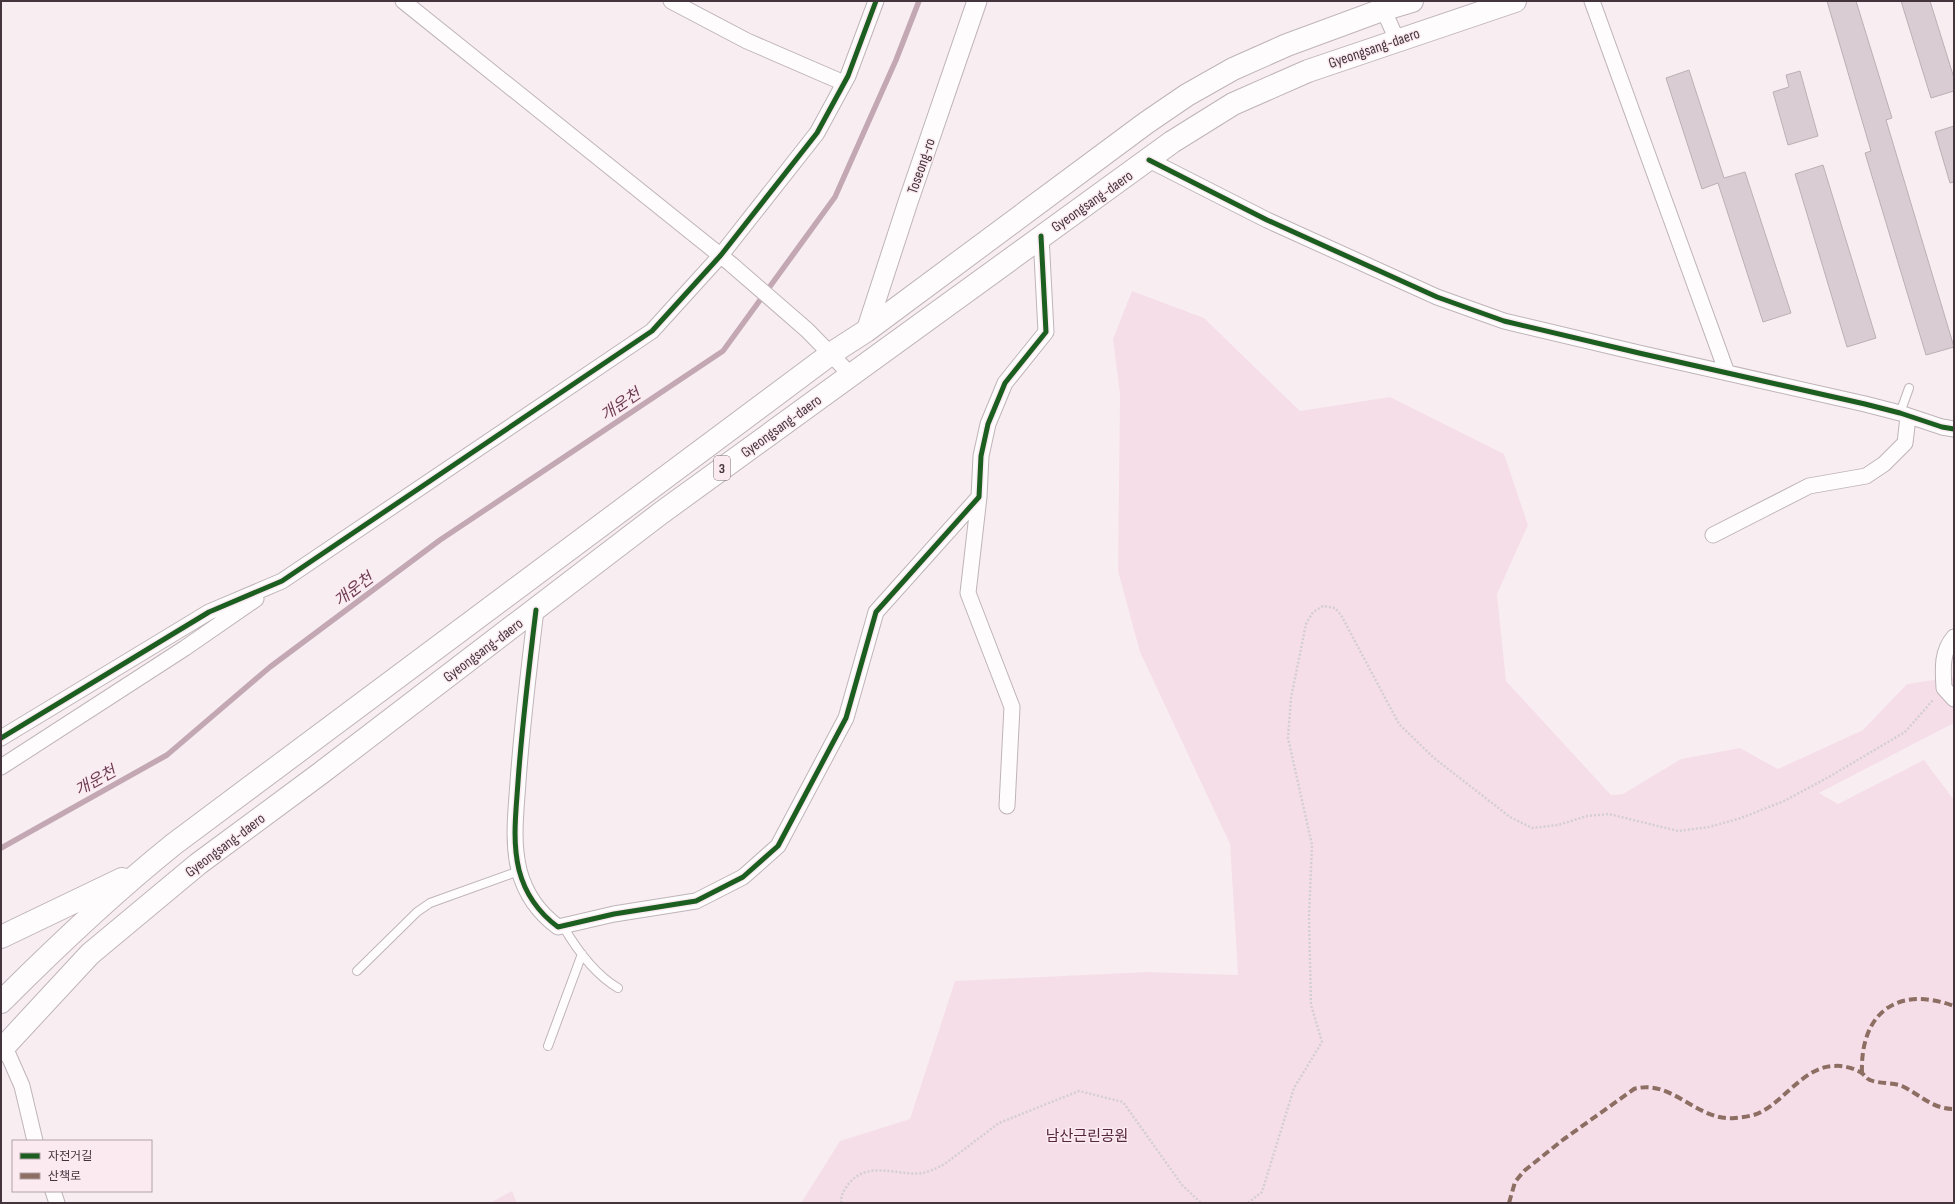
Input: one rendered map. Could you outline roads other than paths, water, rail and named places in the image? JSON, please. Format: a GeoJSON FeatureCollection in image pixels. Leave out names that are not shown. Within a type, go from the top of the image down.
{"type":"FeatureCollection","features":[{"type":"Feature","properties":{"kind":"main road","name":"Gyeongsang-daero"},"geometry":{"type":"LineString","coordinates":[[1,1002],[143,869],[832,353],[866,331],[1146,123],[1187,95],[1233,69],[1381,5],[1412,1]]}},
{"type":"Feature","properties":{"kind":"main road","name":"Gyeongsang-daero"},"geometry":{"type":"LineString","coordinates":[[3,1047],[90,954],[198,864],[536,610],[661,513],[1041,236],[1205,120],[1255,93],[1308,71],[1515,1]]}},
{"type":"Feature","properties":{"kind":"main road"},"geometry":{"type":"LineString","coordinates":[[1,936],[143,869]]}},
{"type":"Feature","properties":{"kind":"street"},"geometry":{"type":"LineString","coordinates":[[403,1],[726,260],[807,330],[832,353],[851,375]]}},
{"type":"Feature","properties":{"kind":"street"},"geometry":{"type":"LineString","coordinates":[[671,1],[747,41],[844,83]]}},
{"type":"Feature","properties":{"kind":"street"},"geometry":{"type":"LineString","coordinates":[[1,767],[185,648],[652,331],[726,260],[817,133],[844,83],[876,1]]}},
{"type":"Feature","properties":{"kind":"street","name":"Toseong-ro"},"geometry":{"type":"LineString","coordinates":[[866,331],[908,202],[977,1]]}},
{"type":"Feature","properties":{"kind":"street"},"geometry":{"type":"LineString","coordinates":[[1592,1],[1727,373]]}},
{"type":"Feature","properties":{"kind":"street"},"geometry":{"type":"LineString","coordinates":[[1381,5],[1397,40]]}},
{"type":"Feature","properties":{"kind":"street"},"geometry":{"type":"LineString","coordinates":[[1149,160],[1267,220],[1437,297],[1504,321],[1904,415],[1954,429]]}},
{"type":"Feature","properties":{"kind":"street"},"geometry":{"type":"LineString","coordinates":[[1007,806],[1012,707],[968,594],[979,497],[981,456],[988,424],[1005,383],[1046,332],[1041,236]]}},
{"type":"Feature","properties":{"kind":"street"},"geometry":{"type":"LineString","coordinates":[[1713,535],[1809,486],[1866,476],[1884,464],[1905,443],[1904,415]]}},
{"type":"Feature","properties":{"kind":"street"},"geometry":{"type":"LineString","coordinates":[[536,610],[521,740],[514,839],[520,871],[532,900],[558,927],[614,914],[696,901],[743,877],[778,846],[846,718],[876,612],[979,497]]}},
{"type":"Feature","properties":{"kind":"street"},"geometry":{"type":"LineString","coordinates":[[1,738],[208,612],[282,582]]}},
{"type":"Feature","properties":{"kind":"street"},"geometry":{"type":"LineString","coordinates":[[1949,694],[1943,659],[1948,643],[1954,637]]}},
{"type":"Feature","properties":{"kind":"street"},"geometry":{"type":"LineString","coordinates":[[3,1047],[22,1086],[35,1140]]}},
{"type":"Feature","properties":{"kind":"street"},"geometry":{"type":"LineString","coordinates":[[53,1192],[57,1203]]}},
{"type":"Feature","properties":{"kind":"lane"},"geometry":{"type":"LineString","coordinates":[[1904,415],[1909,388]]}},
{"type":"Feature","properties":{"kind":"lane"},"geometry":{"type":"LineString","coordinates":[[357,971],[417,912],[430,902],[520,871]]}},
{"type":"Feature","properties":{"kind":"lane"},"geometry":{"type":"LineString","coordinates":[[563,926],[582,954],[605,981],[618,988]]}},
{"type":"Feature","properties":{"kind":"lane"},"geometry":{"type":"LineString","coordinates":[[548,1046],[582,954]]}},
{"type":"Feature","properties":{"kind":"waterway","name":"개운천"},"geometry":{"type":"LineString","coordinates":[[1,848],[167,755],[270,667],[440,540],[723,351],[835,197],[896,60],[919,1]]}},
{"type":"Feature","properties":{"kind":"park label","name":"남산근린공원"},"geometry":{"type":"Point","coordinates":[1087,1136]}}]}
